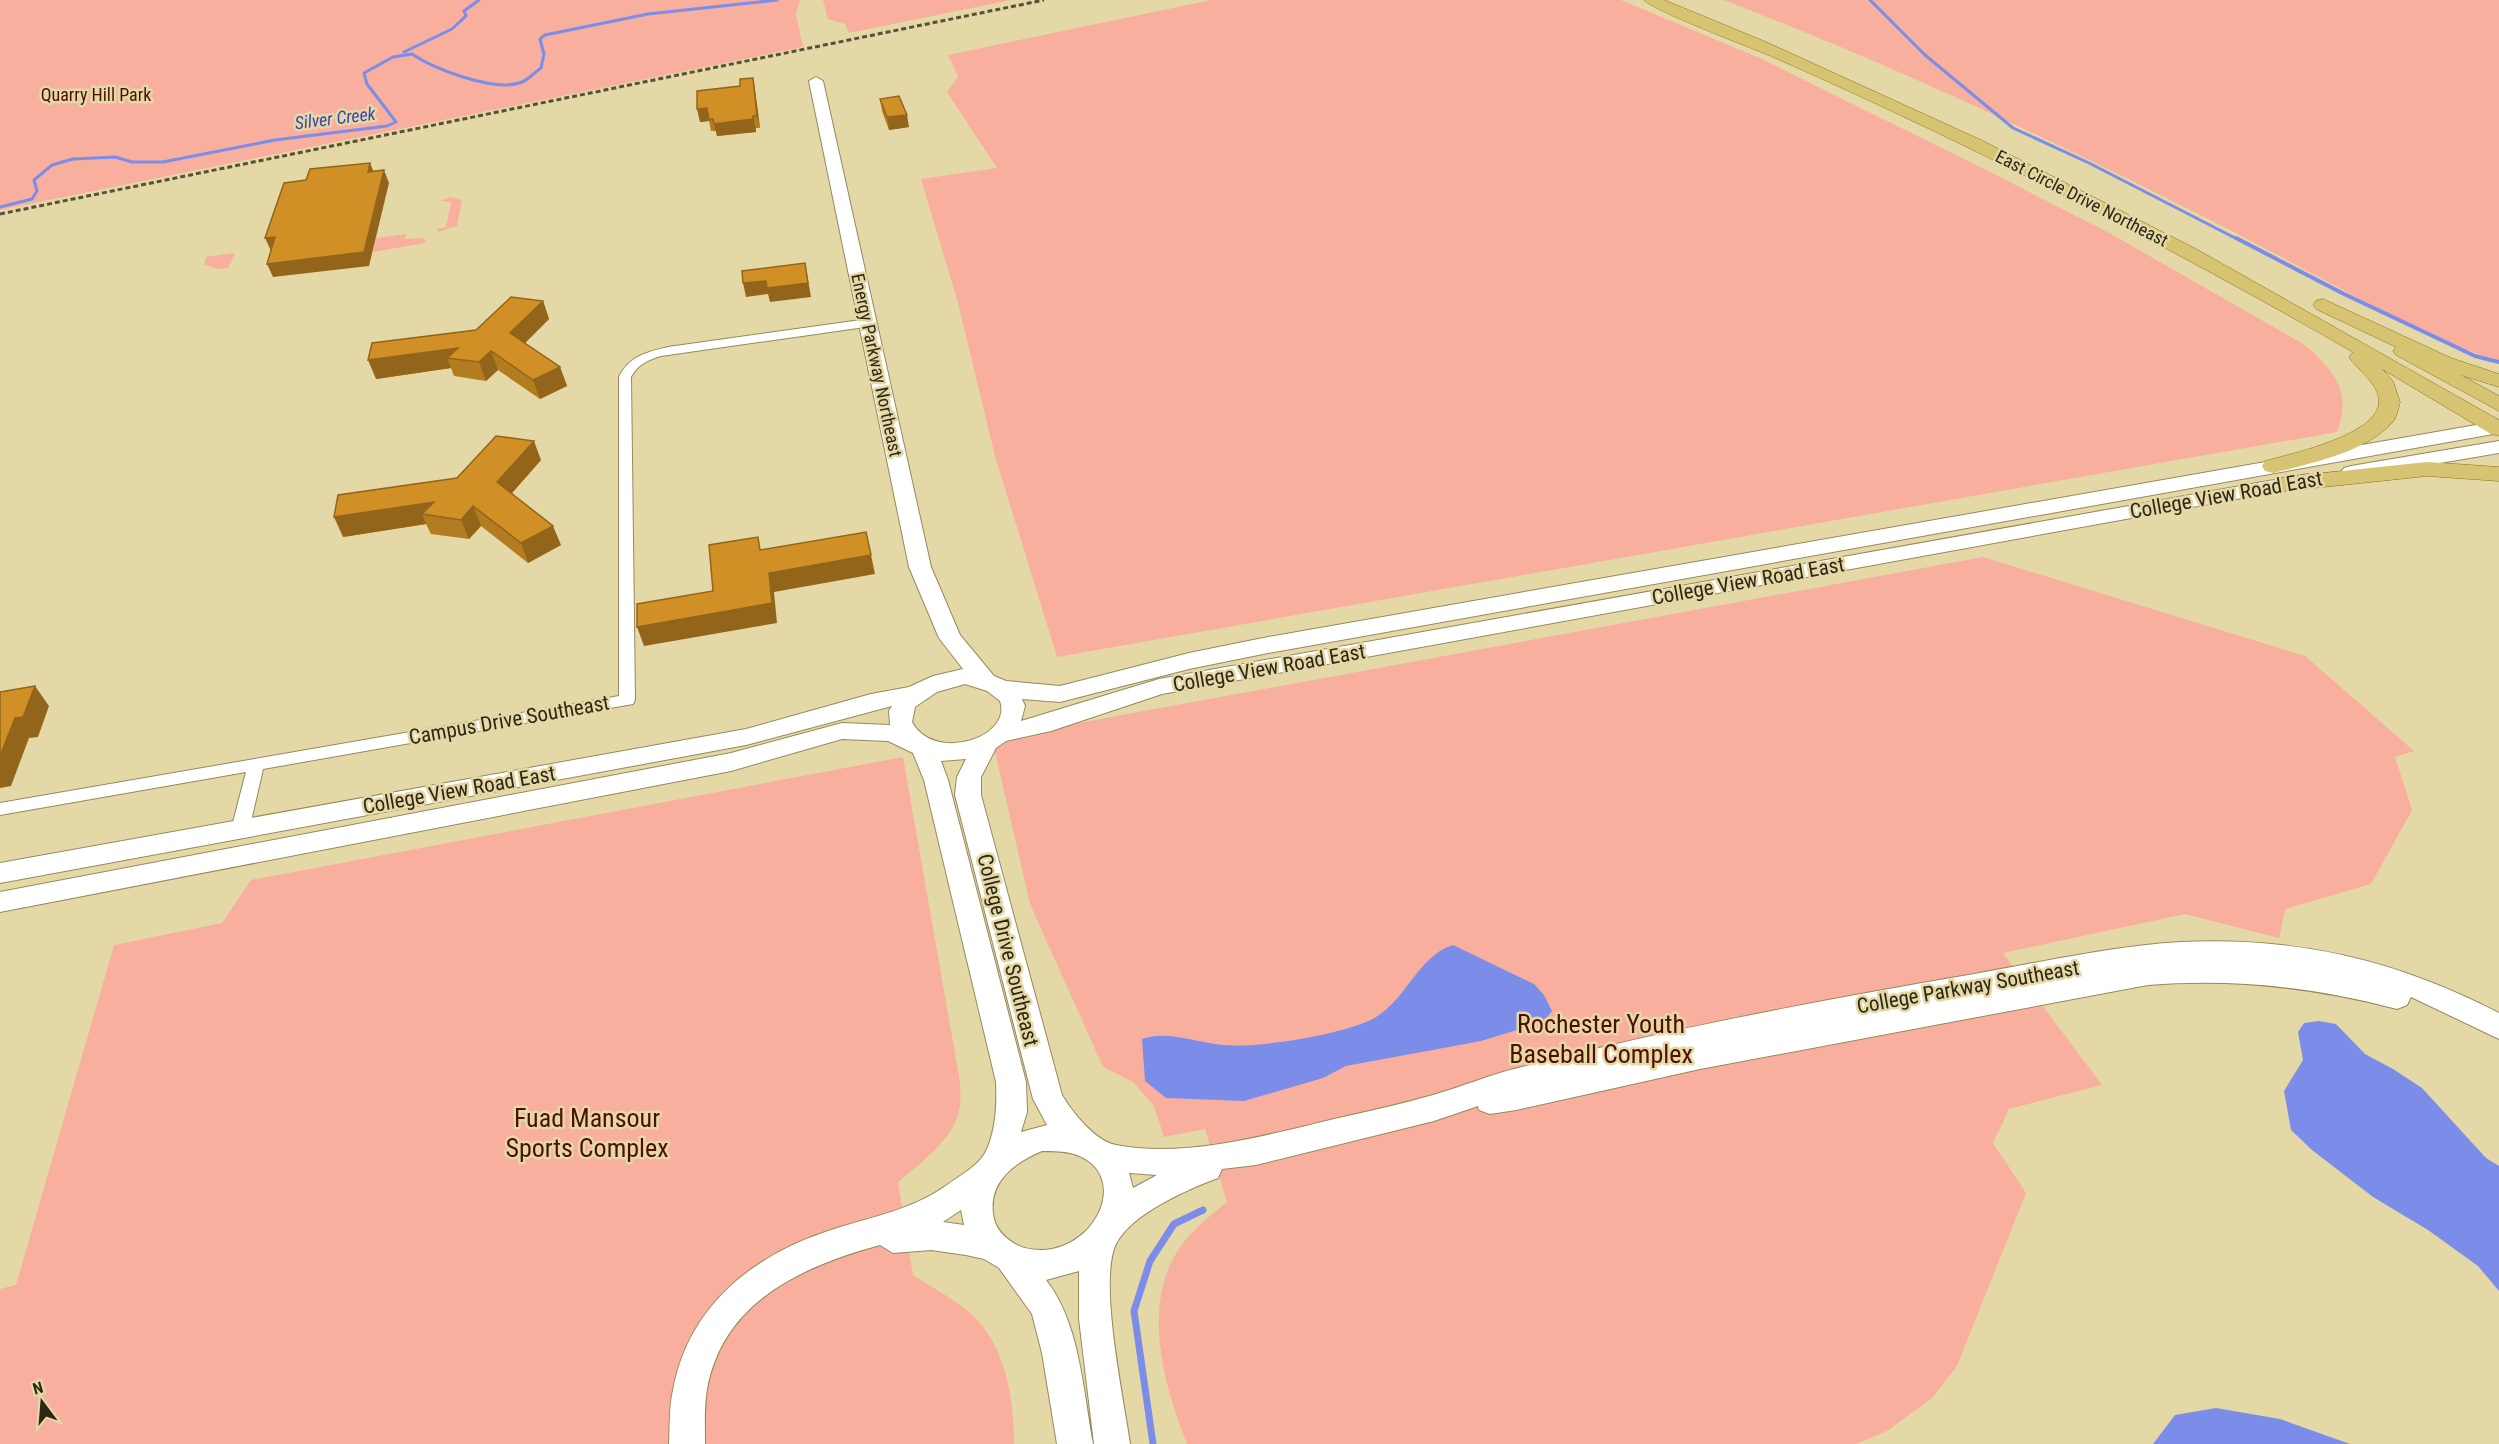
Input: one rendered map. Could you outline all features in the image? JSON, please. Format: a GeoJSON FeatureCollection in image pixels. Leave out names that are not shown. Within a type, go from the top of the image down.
{"type":"FeatureCollection","features":[{"type":"Feature","properties":{"kind":"main road","name":"East Circle Drive Northeast"},"geometry":{"type":"LineString","coordinates":[[1651,0],[1804,64],[1944,128],[2106,209],[2264,293],[2498,433]]}},
{"type":"Feature","properties":{"kind":"main road","name":"East Circle Drive Northeast"},"geometry":{"type":"LineString","coordinates":[[1684,0],[1947,113],[2118,197],[2323,305],[2499,405]]}},
{"type":"Feature","properties":{"kind":"main road","name":"Energy Parkway Northeast"},"geometry":{"type":"LineString","coordinates":[[816,81],[920,567],[927,589],[954,644],[994,684]]}},
{"type":"Feature","properties":{"kind":"main road"},"geometry":{"type":"LineString","coordinates":[[2264,293],[2338,342],[2369,366],[2385,387],[2390,404],[2389,412],[2383,423],[2370,433],[2279,475]]}},
{"type":"Feature","properties":{"kind":"main road"},"geometry":{"type":"LineString","coordinates":[[2323,305],[2451,364],[2499,381]]}},
{"type":"Feature","properties":{"kind":"main road","name":"College View Road East"},"geometry":{"type":"LineString","coordinates":[[993,739],[1042,726],[1159,687],[2498,433]]}},
{"type":"Feature","properties":{"kind":"main road"},"geometry":{"type":"LineString","coordinates":[[2279,475],[2427,469],[2499,474]]}},
{"type":"Feature","properties":{"kind":"main road","name":"College View Road East"},"geometry":{"type":"LineString","coordinates":[[994,684],[1060,694],[1190,661],[1268,645],[2279,475]]}},
{"type":"Feature","properties":{"kind":"main road"},"geometry":{"type":"LineString","coordinates":[[920,689],[945,678],[965,676],[994,684],[1011,699],[1013,711],[1009,723],[993,739],[954,752],[917,744],[906,734],[901,718],[908,701],[920,689],[954,644]]}},
{"type":"Feature","properties":{"kind":"main road","name":"College View Road East"},"geometry":{"type":"LineString","coordinates":[[0,873],[746,737],[920,689]]}},
{"type":"Feature","properties":{"kind":"main road","name":"College View Road East"},"geometry":{"type":"LineString","coordinates":[[0,902],[720,764],[842,731],[889,733],[917,744]]}},
{"type":"Feature","properties":{"kind":"main road","name":"College Drive Southeast"},"geometry":{"type":"LineString","coordinates":[[993,739],[969,777],[968,795],[1048,1099],[1059,1117],[1096,1151]]}},
{"type":"Feature","properties":{"kind":"main road","name":"College Drive Southeast"},"geometry":{"type":"LineString","coordinates":[[917,744],[936,780],[1011,1082],[1012,1112],[992,1166]]}},
{"type":"Feature","properties":{"kind":"main road","name":"College Parkway Southeast"},"geometry":{"type":"LineString","coordinates":[[1096,1151],[1176,1162],[1256,1151],[1434,1108],[1532,1095],[1693,1058],[1850,1027],[2148,974],[2194,969],[2291,973],[2338,981],[2499,1028]]}},
{"type":"Feature","properties":{"kind":"main road"},"geometry":{"type":"LineString","coordinates":[[687,1444],[691,1383],[701,1349],[720,1316],[745,1290],[780,1264],[823,1247],[917,1219],[951,1200],[1020,1145],[1042,1138],[1065,1138],[1096,1151],[1117,1179],[1119,1192],[1106,1233],[1093,1298],[1096,1345],[1112,1444]]}},
{"type":"Feature","properties":{"kind":"main road","name":"College Parkway Southeast"},"geometry":{"type":"LineString","coordinates":[[1106,1233],[1134,1203],[1169,1182],[1256,1151]]}},
{"type":"Feature","properties":{"kind":"main road"},"geometry":{"type":"LineString","coordinates":[[992,1166],[976,1199],[976,1210],[982,1234],[1047,1307],[1059,1353],[1075,1444]]}},
{"type":"Feature","properties":{"kind":"main road"},"geometry":{"type":"LineString","coordinates":[[823,1247],[922,1234],[954,1235],[1038,1266],[1064,1263],[1080,1257],[1106,1233]]}},
{"type":"Feature","properties":{"kind":"street","name":"Campus Drive Southeast"},"geometry":{"type":"LineString","coordinates":[[0,809],[627,700],[625,377],[628,370],[640,359],[668,351],[868,324]]}},
{"type":"Feature","properties":{"kind":"street"},"geometry":{"type":"LineString","coordinates":[[240,830],[256,765]]}},
{"type":"Feature","properties":{"kind":"green space","name":"Quarry Hill Park"},"geometry":{"type":"Polygon","coordinates":[[[0,0],[800,0],[796,14],[803,47],[0,210],[0,0]]]}},
{"type":"Feature","properties":{"kind":"green space"},"geometry":{"type":"Polygon","coordinates":[[[823,0],[1011,0],[849,33],[845,24],[828,19],[823,0]]]}},
{"type":"Feature","properties":{"kind":"green space"},"geometry":{"type":"Polygon","coordinates":[[[1211,0],[1621,0],[1762,59],[1994,174],[2111,234],[2305,345],[2325,364],[2338,383],[2343,405],[2337,432],[1057,657],[995,456],[958,303],[921,179],[997,168],[947,92],[958,77],[948,55],[1211,0]]]}},
{"type":"Feature","properties":{"kind":"green space"},"geometry":{"type":"Polygon","coordinates":[[[1724,0],[2499,0],[2499,360],[2463,348],[2407,323],[2218,224],[2035,134],[1912,78],[1724,0]]]}},
{"type":"Feature","properties":{"kind":"green space"},"geometry":{"type":"Polygon","coordinates":[[[450,197],[462,200],[457,226],[438,232],[437,229],[446,227],[451,202],[440,201],[450,197]]]}},
{"type":"Feature","properties":{"kind":"green space"},"geometry":{"type":"Polygon","coordinates":[[[406,234],[405,239],[423,238],[426,240],[425,243],[373,252],[376,238],[406,234]]]}},
{"type":"Feature","properties":{"kind":"green space"},"geometry":{"type":"Polygon","coordinates":[[[235,254],[228,268],[217,269],[204,264],[206,257],[235,254]]]}},
{"type":"Feature","properties":{"kind":"green space","name":"Rochester Youth Baseball Complex"},"geometry":{"type":"Polygon","coordinates":[[[1983,557],[2305,656],[2414,751],[2395,757],[2412,810],[2371,884],[2285,909],[2279,938],[2185,914],[2003,953],[2102,1085],[2009,1109],[1993,1143],[2026,1193],[1957,1366],[1932,1398],[1887,1431],[1856,1444],[1187,1444],[1164,1371],[1159,1318],[1161,1292],[1169,1268],[1181,1246],[1196,1228],[1227,1202],[1205,1129],[1164,1137],[1154,1106],[1133,1082],[1103,1067],[1030,904],[992,739],[1983,557]]]}},
{"type":"Feature","properties":{"kind":"green space","name":"Fuad Mansour Sports Complex"},"geometry":{"type":"Polygon","coordinates":[[[903,757],[959,1076],[960,1094],[957,1117],[945,1139],[927,1158],[898,1182],[913,1275],[951,1298],[971,1314],[992,1341],[1006,1374],[1010,1392],[1014,1444],[0,1444],[0,1289],[16,1285],[114,945],[222,923],[251,880],[903,757]]]}},
{"type":"Feature","properties":{"kind":"water"},"geometry":{"type":"Polygon","coordinates":[[[1453,945],[1534,984],[1544,995],[1552,1011],[1543,1022],[1481,1041],[1346,1066],[1323,1078],[1244,1101],[1166,1098],[1145,1081],[1142,1039],[1162,1036],[1223,1045],[1256,1045],[1316,1036],[1352,1027],[1379,1015],[1390,1006],[1429,960],[1440,951],[1453,945]]]}},
{"type":"Feature","properties":{"kind":"water"},"geometry":{"type":"Polygon","coordinates":[[[2319,1021],[2336,1024],[2365,1054],[2422,1088],[2486,1158],[2499,1166],[2499,1291],[2478,1266],[2428,1230],[2373,1197],[2312,1150],[2291,1130],[2284,1091],[2303,1060],[2298,1032],[2304,1023],[2319,1021]]]}},
{"type":"Feature","properties":{"kind":"water"},"geometry":{"type":"Polygon","coordinates":[[[2216,1408],[2280,1419],[2350,1444],[2153,1444],[2175,1415],[2216,1408]]]}},
{"type":"Feature","properties":{"kind":"building"},"geometry":{"type":"Polygon","coordinates":[[[753,78],[757,116],[753,116],[753,119],[714,124],[713,119],[709,119],[707,108],[697,109],[697,91],[740,86],[740,79],[753,78]]]}},
{"type":"Feature","properties":{"kind":"building"},"geometry":{"type":"Polygon","coordinates":[[[899,96],[907,115],[887,117],[880,99],[899,96]]]}},
{"type":"Feature","properties":{"kind":"building"},"geometry":{"type":"Polygon","coordinates":[[[370,163],[368,172],[384,170],[364,252],[267,264],[275,237],[265,238],[284,183],[306,180],[310,169],[370,163]]]}},
{"type":"Feature","properties":{"kind":"building"},"geometry":{"type":"Polygon","coordinates":[[[805,263],[808,283],[767,288],[766,281],[743,283],[742,271],[805,263]]]}},
{"type":"Feature","properties":{"kind":"building"},"geometry":{"type":"Polygon","coordinates":[[[511,297],[543,301],[510,333],[560,367],[533,380],[491,351],[479,362],[447,358],[458,348],[368,360],[372,343],[476,330],[511,297]]]}},
{"type":"Feature","properties":{"kind":"building"},"geometry":{"type":"Polygon","coordinates":[[[496,436],[534,441],[497,482],[553,526],[521,543],[473,506],[461,520],[422,514],[434,502],[334,517],[338,495],[457,478],[496,436]]]}},
{"type":"Feature","properties":{"kind":"building"},"geometry":{"type":"Polygon","coordinates":[[[866,532],[871,555],[769,573],[772,603],[637,627],[637,604],[713,591],[709,545],[758,537],[760,550],[866,532]]]}},
{"type":"Feature","properties":{"kind":"building"},"geometry":{"type":"Polygon","coordinates":[[[35,686],[23,717],[15,718],[0,756],[0,692],[35,686]]]}},
{"type":"Feature","properties":{"kind":"waterway"},"geometry":{"type":"LineString","coordinates":[[404,52],[452,29],[466,16],[464,11],[479,0]]}},
{"type":"Feature","properties":{"kind":"waterway","name":"Silver Creek"},"geometry":{"type":"LineString","coordinates":[[0,207],[32,199],[37,191],[34,180],[52,165],[73,159],[115,157],[132,162],[163,162],[275,140],[387,126],[396,122],[367,84],[364,73],[393,57],[412,54],[466,78],[511,85],[525,81],[541,68],[544,54],[540,39],[545,35],[648,14],[777,0]]}},
{"type":"Feature","properties":{"kind":"waterway"},"geometry":{"type":"LineString","coordinates":[[1870,0],[1925,55],[2013,128],[2089,163],[2239,240]]}},
{"type":"Feature","properties":{"kind":"waterway"},"geometry":{"type":"LineString","coordinates":[[2236,238],[2344,294],[2475,356],[2499,362]]}},
{"type":"Feature","properties":{"kind":"waterway"},"geometry":{"type":"LineString","coordinates":[[1153,1444],[1134,1311],[1150,1261],[1174,1224],[1203,1210]]}},
{"type":"Feature","properties":{"kind":"railway"},"geometry":{"type":"LineString","coordinates":[[0,214],[1044,0]]}}]}
